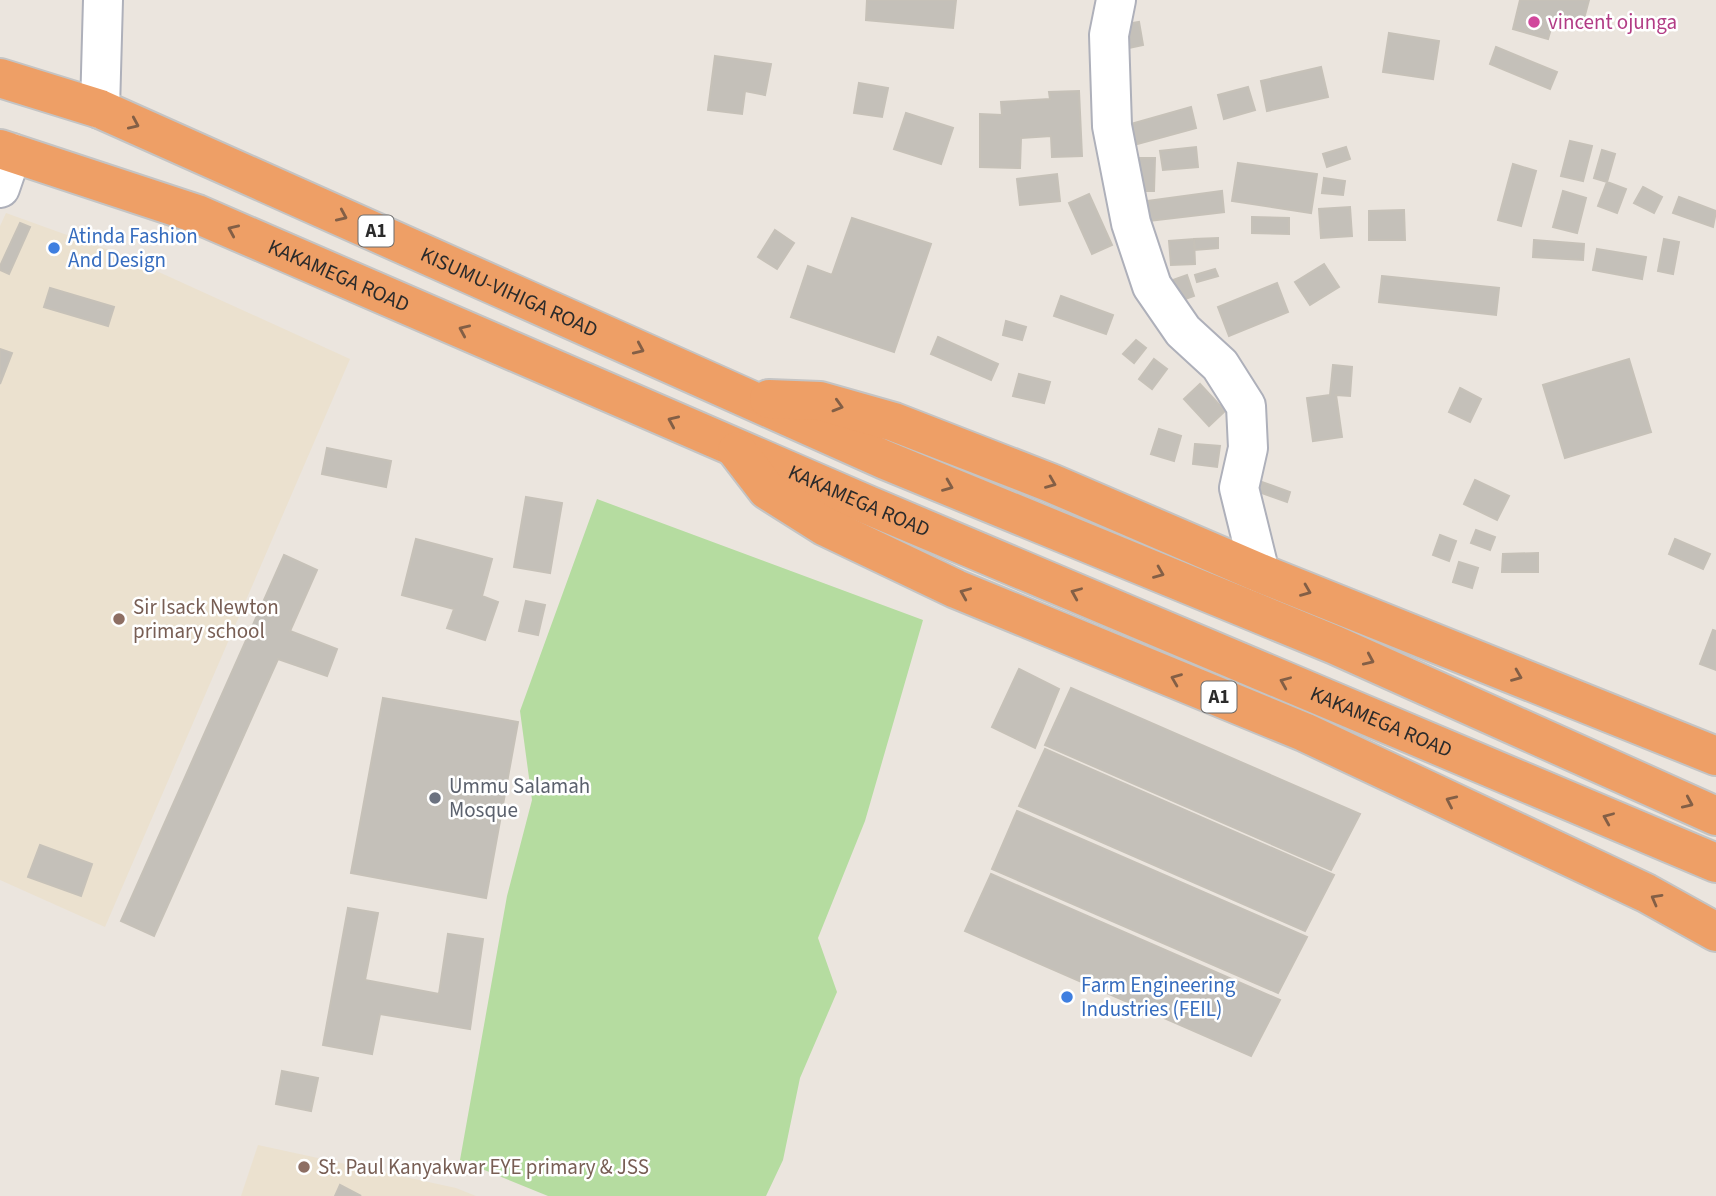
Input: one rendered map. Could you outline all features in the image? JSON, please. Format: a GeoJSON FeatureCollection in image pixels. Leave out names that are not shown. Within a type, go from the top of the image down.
{"type":"FeatureCollection","features":[{"type":"Feature","properties":{"kind":"highway","name":"KISUMU-VIHIGA ROAD"},"geometry":{"type":"LineString","coordinates":[[0,78],[100,109],[746,397]]}},
{"type":"Feature","properties":{"kind":"highway","name":"KAKAMEGA ROAD"},"geometry":{"type":"LineString","coordinates":[[6,151],[197,214],[735,448],[1716,863]]}},
{"type":"Feature","properties":{"kind":"highway","name":"A1"},"geometry":{"type":"LineString","coordinates":[[746,397],[820,401],[894,422],[1051,483],[1260,572],[1716,756]]}},
{"type":"Feature","properties":{"kind":"highway","name":"A1"},"geometry":{"type":"LineString","coordinates":[[746,397],[885,460],[1335,645],[1716,816]]}},
{"type":"Feature","properties":{"kind":"highway","name":"A1"},"geometry":{"type":"LineString","coordinates":[[735,448],[766,491],[824,526],[956,589],[1304,732],[1646,893],[1716,932]]}},
{"type":"Feature","properties":{"kind":"street"},"geometry":{"type":"LineString","coordinates":[[100,109],[103,0]]}},
{"type":"Feature","properties":{"kind":"street"},"geometry":{"type":"LineString","coordinates":[[1116,0],[1109,35],[1112,126],[1131,223],[1152,286],[1183,331],[1220,365],[1247,406],[1248,449],[1239,488],[1260,572]]}},
{"type":"Feature","properties":{"kind":"street"},"geometry":{"type":"LineString","coordinates":[[0,188],[6,151]]}},
{"type":"Feature","properties":{"kind":"shaded area","name":"Sir Isack Newton primary school"},"geometry":{"type":"Polygon","coordinates":[[[6,213],[117,253],[350,359],[105,927],[0,880],[0,226],[6,213]]]}},
{"type":"Feature","properties":{"kind":"shaded area","name":"St. Paul Kanyakwar EYE primary & JSS"},"geometry":{"type":"Polygon","coordinates":[[[258,1145],[456,1188],[476,1196],[241,1196],[258,1145]]]}},
{"type":"Feature","properties":{"kind":"green space"},"geometry":{"type":"Polygon","coordinates":[[[597,499],[923,620],[865,821],[818,938],[837,992],[800,1078],[783,1160],[766,1196],[548,1196],[460,1160],[507,896],[532,800],[520,711],[597,499]]]}},
{"type":"Feature","properties":{"kind":"building"},"geometry":{"type":"Polygon","coordinates":[[[867,0],[956,0],[953,28],[866,20],[867,0]]]}},
{"type":"Feature","properties":{"kind":"building","name":"vincent ojunga"},"geometry":{"type":"Polygon","coordinates":[[[1520,0],[1589,0],[1582,26],[1554,18],[1548,39],[1513,29],[1520,0]]]}},
{"type":"Feature","properties":{"kind":"building"},"geometry":{"type":"Polygon","coordinates":[[[1139,22],[1143,45],[1124,49],[1120,25],[1139,22]]]}},
{"type":"Feature","properties":{"kind":"building"},"geometry":{"type":"Polygon","coordinates":[[[1389,33],[1439,41],[1433,79],[1383,72],[1389,33]]]}},
{"type":"Feature","properties":{"kind":"building"},"geometry":{"type":"Polygon","coordinates":[[[1496,47],[1557,72],[1550,89],[1490,64],[1496,47]]]}},
{"type":"Feature","properties":{"kind":"building"},"geometry":{"type":"Polygon","coordinates":[[[715,56],[771,64],[765,95],[745,91],[742,114],[708,110],[715,56]]]}},
{"type":"Feature","properties":{"kind":"building"},"geometry":{"type":"Polygon","coordinates":[[[1321,67],[1328,97],[1267,111],[1261,81],[1321,67]]]}},
{"type":"Feature","properties":{"kind":"building"},"geometry":{"type":"Polygon","coordinates":[[[859,83],[888,88],[882,117],[854,113],[859,83]]]}},
{"type":"Feature","properties":{"kind":"building"},"geometry":{"type":"Polygon","coordinates":[[[1248,87],[1255,110],[1224,119],[1218,95],[1248,87]]]}},
{"type":"Feature","properties":{"kind":"building"},"geometry":{"type":"Polygon","coordinates":[[[1079,91],[1082,156],[1052,157],[1051,136],[1021,138],[1020,168],[980,167],[980,114],[1002,115],[1001,102],[1050,99],[1049,92],[1079,91]]]}},
{"type":"Feature","properties":{"kind":"building"},"geometry":{"type":"Polygon","coordinates":[[[1191,107],[1196,128],[1130,146],[1124,126],[1191,107]]]}},
{"type":"Feature","properties":{"kind":"building"},"geometry":{"type":"Polygon","coordinates":[[[906,113],[953,128],[941,164],[894,149],[906,113]]]}},
{"type":"Feature","properties":{"kind":"building"},"geometry":{"type":"Polygon","coordinates":[[[1570,141],[1592,146],[1583,181],[1561,176],[1570,141]]]}},
{"type":"Feature","properties":{"kind":"building"},"geometry":{"type":"Polygon","coordinates":[[[1196,147],[1198,167],[1163,170],[1160,151],[1196,147]]]}},
{"type":"Feature","properties":{"kind":"building"},"geometry":{"type":"Polygon","coordinates":[[[1346,147],[1350,159],[1327,167],[1323,154],[1346,147]]]}},
{"type":"Feature","properties":{"kind":"building"},"geometry":{"type":"Polygon","coordinates":[[[1602,150],[1615,154],[1607,182],[1594,178],[1602,150]]]}},
{"type":"Feature","properties":{"kind":"building"},"geometry":{"type":"Polygon","coordinates":[[[1134,158],[1155,158],[1154,191],[1133,191],[1134,158]]]}},
{"type":"Feature","properties":{"kind":"building"},"geometry":{"type":"Polygon","coordinates":[[[1238,163],[1317,174],[1311,213],[1232,201],[1238,163]]]}},
{"type":"Feature","properties":{"kind":"building"},"geometry":{"type":"Polygon","coordinates":[[[1513,164],[1536,171],[1521,226],[1498,220],[1513,164]]]}},
{"type":"Feature","properties":{"kind":"building"},"geometry":{"type":"Polygon","coordinates":[[[1057,174],[1060,201],[1020,205],[1017,179],[1057,174]]]}},
{"type":"Feature","properties":{"kind":"building"},"geometry":{"type":"Polygon","coordinates":[[[1324,178],[1345,181],[1343,195],[1322,193],[1324,178]]]}},
{"type":"Feature","properties":{"kind":"building"},"geometry":{"type":"Polygon","coordinates":[[[1607,182],[1626,189],[1617,213],[1598,206],[1607,182]]]}},
{"type":"Feature","properties":{"kind":"building"},"geometry":{"type":"Polygon","coordinates":[[[1643,187],[1662,197],[1654,213],[1634,203],[1643,187]]]}},
{"type":"Feature","properties":{"kind":"building"},"geometry":{"type":"Polygon","coordinates":[[[1222,191],[1224,212],[1141,222],[1139,202],[1222,191]]]}},
{"type":"Feature","properties":{"kind":"building"},"geometry":{"type":"Polygon","coordinates":[[[1563,191],[1586,198],[1577,233],[1553,227],[1563,191]]]}},
{"type":"Feature","properties":{"kind":"building"},"geometry":{"type":"Polygon","coordinates":[[[1089,194],[1112,245],[1092,254],[1069,203],[1089,194]]]}},
{"type":"Feature","properties":{"kind":"building"},"geometry":{"type":"Polygon","coordinates":[[[1679,197],[1716,211],[1713,227],[1673,213],[1679,197]]]}},
{"type":"Feature","properties":{"kind":"building"},"geometry":{"type":"Polygon","coordinates":[[[1350,207],[1352,236],[1321,238],[1319,209],[1350,207]]]}},
{"type":"Feature","properties":{"kind":"building"},"geometry":{"type":"Polygon","coordinates":[[[1404,210],[1405,240],[1369,240],[1369,211],[1404,210]]]}},
{"type":"Feature","properties":{"kind":"building"},"geometry":{"type":"Polygon","coordinates":[[[1252,217],[1289,218],[1289,234],[1252,233],[1252,217]]]}},
{"type":"Feature","properties":{"kind":"building"},"geometry":{"type":"Polygon","coordinates":[[[852,218],[931,244],[894,352],[791,317],[808,266],[832,275],[852,218]]]}},
{"type":"Feature","properties":{"kind":"building"},"geometry":{"type":"Polygon","coordinates":[[[20,223],[30,227],[9,274],[0,270],[0,266],[20,223]]]}},
{"type":"Feature","properties":{"kind":"building"},"geometry":{"type":"Polygon","coordinates":[[[775,230],[794,243],[777,269],[758,257],[775,230]]]}},
{"type":"Feature","properties":{"kind":"building"},"geometry":{"type":"Polygon","coordinates":[[[1218,238],[1218,248],[1195,250],[1194,239],[1218,238]]]}},
{"type":"Feature","properties":{"kind":"building"},"geometry":{"type":"Polygon","coordinates":[[[1194,239],[1195,264],[1171,265],[1169,241],[1194,239]]]}},
{"type":"Feature","properties":{"kind":"building"},"geometry":{"type":"Polygon","coordinates":[[[1664,239],[1679,242],[1673,274],[1658,271],[1664,239]]]}},
{"type":"Feature","properties":{"kind":"building"},"geometry":{"type":"Polygon","coordinates":[[[1534,240],[1584,244],[1583,260],[1533,257],[1534,240]]]}},
{"type":"Feature","properties":{"kind":"building"},"geometry":{"type":"Polygon","coordinates":[[[1597,249],[1646,257],[1642,279],[1593,270],[1597,249]]]}},
{"type":"Feature","properties":{"kind":"building"},"geometry":{"type":"Polygon","coordinates":[[[1324,264],[1339,287],[1310,305],[1295,282],[1324,264]]]}},
{"type":"Feature","properties":{"kind":"building"},"geometry":{"type":"Polygon","coordinates":[[[1215,269],[1218,276],[1197,282],[1195,275],[1215,269]]]}},
{"type":"Feature","properties":{"kind":"building"},"geometry":{"type":"Polygon","coordinates":[[[1187,275],[1194,296],[1174,303],[1167,282],[1187,275]]]}},
{"type":"Feature","properties":{"kind":"building"},"geometry":{"type":"Polygon","coordinates":[[[1382,276],[1499,288],[1496,315],[1379,302],[1382,276]]]}},
{"type":"Feature","properties":{"kind":"building"},"geometry":{"type":"Polygon","coordinates":[[[1277,283],[1288,312],[1229,336],[1218,307],[1277,283]]]}},
{"type":"Feature","properties":{"kind":"building"},"geometry":{"type":"Polygon","coordinates":[[[50,288],[114,307],[108,326],[44,307],[50,288]]]}},
{"type":"Feature","properties":{"kind":"building"},"geometry":{"type":"Polygon","coordinates":[[[1061,296],[1113,315],[1106,334],[1054,316],[1061,296]]]}},
{"type":"Feature","properties":{"kind":"building"},"geometry":{"type":"Polygon","coordinates":[[[1006,321],[1026,327],[1022,340],[1003,335],[1006,321]]]}},
{"type":"Feature","properties":{"kind":"building"},"geometry":{"type":"Polygon","coordinates":[[[938,337],[998,364],[991,380],[931,354],[938,337]]]}},
{"type":"Feature","properties":{"kind":"building"},"geometry":{"type":"Polygon","coordinates":[[[1136,340],[1146,348],[1134,363],[1123,354],[1136,340]]]}},
{"type":"Feature","properties":{"kind":"building"},"geometry":{"type":"Polygon","coordinates":[[[0,349],[12,353],[0,384],[0,349]]]}},
{"type":"Feature","properties":{"kind":"building"},"geometry":{"type":"Polygon","coordinates":[[[1154,359],[1167,369],[1152,389],[1139,379],[1154,359]]]}},
{"type":"Feature","properties":{"kind":"building"},"geometry":{"type":"Polygon","coordinates":[[[1629,359],[1651,432],[1565,458],[1543,385],[1629,359]]]}},
{"type":"Feature","properties":{"kind":"building"},"geometry":{"type":"Polygon","coordinates":[[[1333,365],[1352,367],[1350,396],[1336,395],[1342,437],[1313,441],[1307,398],[1330,395],[1333,365]]]}},
{"type":"Feature","properties":{"kind":"building"},"geometry":{"type":"Polygon","coordinates":[[[1019,374],[1050,382],[1044,403],[1013,396],[1019,374]]]}},
{"type":"Feature","properties":{"kind":"building"},"geometry":{"type":"Polygon","coordinates":[[[1200,384],[1225,411],[1209,426],[1184,399],[1200,384]]]}},
{"type":"Feature","properties":{"kind":"building"},"geometry":{"type":"Polygon","coordinates":[[[1460,388],[1481,399],[1470,422],[1449,412],[1460,388]]]}},
{"type":"Feature","properties":{"kind":"building"},"geometry":{"type":"Polygon","coordinates":[[[1159,429],[1181,436],[1174,461],[1151,454],[1159,429]]]}},
{"type":"Feature","properties":{"kind":"building"},"geometry":{"type":"Polygon","coordinates":[[[1195,444],[1220,446],[1217,467],[1193,464],[1195,444]]]}},
{"type":"Feature","properties":{"kind":"building"},"geometry":{"type":"Polygon","coordinates":[[[327,448],[391,461],[386,487],[322,474],[327,448]]]}},
{"type":"Feature","properties":{"kind":"building"},"geometry":{"type":"Polygon","coordinates":[[[1475,480],[1509,496],[1497,520],[1464,504],[1475,480]]]}},
{"type":"Feature","properties":{"kind":"building"},"geometry":{"type":"Polygon","coordinates":[[[1259,481],[1290,492],[1287,502],[1256,491],[1259,481]]]}},
{"type":"Feature","properties":{"kind":"building"},"geometry":{"type":"Polygon","coordinates":[[[526,497],[562,503],[550,573],[514,567],[526,497]]]}},
{"type":"Feature","properties":{"kind":"building"},"geometry":{"type":"Polygon","coordinates":[[[1476,530],[1495,537],[1490,550],[1471,543],[1476,530]]]}},
{"type":"Feature","properties":{"kind":"building"},"geometry":{"type":"Polygon","coordinates":[[[1440,535],[1456,541],[1449,561],[1433,555],[1440,535]]]}},
{"type":"Feature","properties":{"kind":"building"},"geometry":{"type":"Polygon","coordinates":[[[416,539],[492,559],[482,596],[498,602],[485,640],[447,628],[454,609],[402,595],[416,539]]]}},
{"type":"Feature","properties":{"kind":"building"},"geometry":{"type":"Polygon","coordinates":[[[1675,539],[1710,554],[1703,569],[1669,554],[1675,539]]]}},
{"type":"Feature","properties":{"kind":"building"},"geometry":{"type":"Polygon","coordinates":[[[1538,553],[1538,572],[1502,572],[1503,554],[1538,553]]]}},
{"type":"Feature","properties":{"kind":"building"},"geometry":{"type":"Polygon","coordinates":[[[284,555],[317,570],[290,631],[337,649],[327,676],[278,659],[154,936],[121,921],[284,555]]]}},
{"type":"Feature","properties":{"kind":"building"},"geometry":{"type":"Polygon","coordinates":[[[1459,562],[1478,568],[1472,588],[1453,582],[1459,562]]]}},
{"type":"Feature","properties":{"kind":"building"},"geometry":{"type":"Polygon","coordinates":[[[526,601],[545,605],[538,635],[519,631],[526,601]]]}},
{"type":"Feature","properties":{"kind":"building"},"geometry":{"type":"Polygon","coordinates":[[[1713,630],[1716,631],[1716,670],[1700,664],[1713,630]]]}},
{"type":"Feature","properties":{"kind":"building"},"geometry":{"type":"Polygon","coordinates":[[[1019,669],[1059,689],[1035,748],[992,727],[1019,669]]]}},
{"type":"Feature","properties":{"kind":"building"},"geometry":{"type":"Polygon","coordinates":[[[1071,688],[1360,814],[1331,870],[1045,745],[1071,688]]]}},
{"type":"Feature","properties":{"kind":"building","name":"Ummu Salamah Mosque"},"geometry":{"type":"Polygon","coordinates":[[[383,698],[518,722],[486,898],[351,873],[383,698]]]}},
{"type":"Feature","properties":{"kind":"building"},"geometry":{"type":"Polygon","coordinates":[[[1045,749],[1334,875],[1305,931],[1019,806],[1045,749]]]}},
{"type":"Feature","properties":{"kind":"building"},"geometry":{"type":"Polygon","coordinates":[[[1017,811],[1307,937],[1278,993],[992,869],[1017,811]]]}},
{"type":"Feature","properties":{"kind":"building"},"geometry":{"type":"Polygon","coordinates":[[[40,845],[92,864],[81,896],[28,877],[40,845]]]}},
{"type":"Feature","properties":{"kind":"building"},"geometry":{"type":"Polygon","coordinates":[[[991,874],[1280,1000],[1251,1056],[965,931],[991,874]]]}},
{"type":"Feature","properties":{"kind":"building"},"geometry":{"type":"Polygon","coordinates":[[[348,908],[378,913],[365,980],[439,994],[448,934],[483,939],[470,1029],[380,1014],[372,1054],[323,1045],[348,908]]]}},
{"type":"Feature","properties":{"kind":"building"},"geometry":{"type":"Polygon","coordinates":[[[282,1071],[318,1078],[311,1111],[276,1104],[282,1071]]]}},
{"type":"Feature","properties":{"kind":"building"},"geometry":{"type":"Polygon","coordinates":[[[340,1185],[361,1196],[335,1196],[340,1185]]]}},
{"type":"Feature","properties":{"kind":"place","name":"vincent ojunga"},"geometry":{"type":"Point","coordinates":[1534,22]}},
{"type":"Feature","properties":{"kind":"place","name":"Atinda Fashion And Design"},"geometry":{"type":"Point","coordinates":[54,248]}},
{"type":"Feature","properties":{"kind":"place","name":"Sir Isack Newton primary school"},"geometry":{"type":"Point","coordinates":[119,619]}},
{"type":"Feature","properties":{"kind":"place","name":"Ummu Salamah Mosque"},"geometry":{"type":"Point","coordinates":[435,798]}},
{"type":"Feature","properties":{"kind":"place","name":"Farm Engineering Industries (FEIL)"},"geometry":{"type":"Point","coordinates":[1067,997]}},
{"type":"Feature","properties":{"kind":"place","name":"St. Paul Kanyakwar EYE primary & JSS"},"geometry":{"type":"Point","coordinates":[304,1167]}}]}
